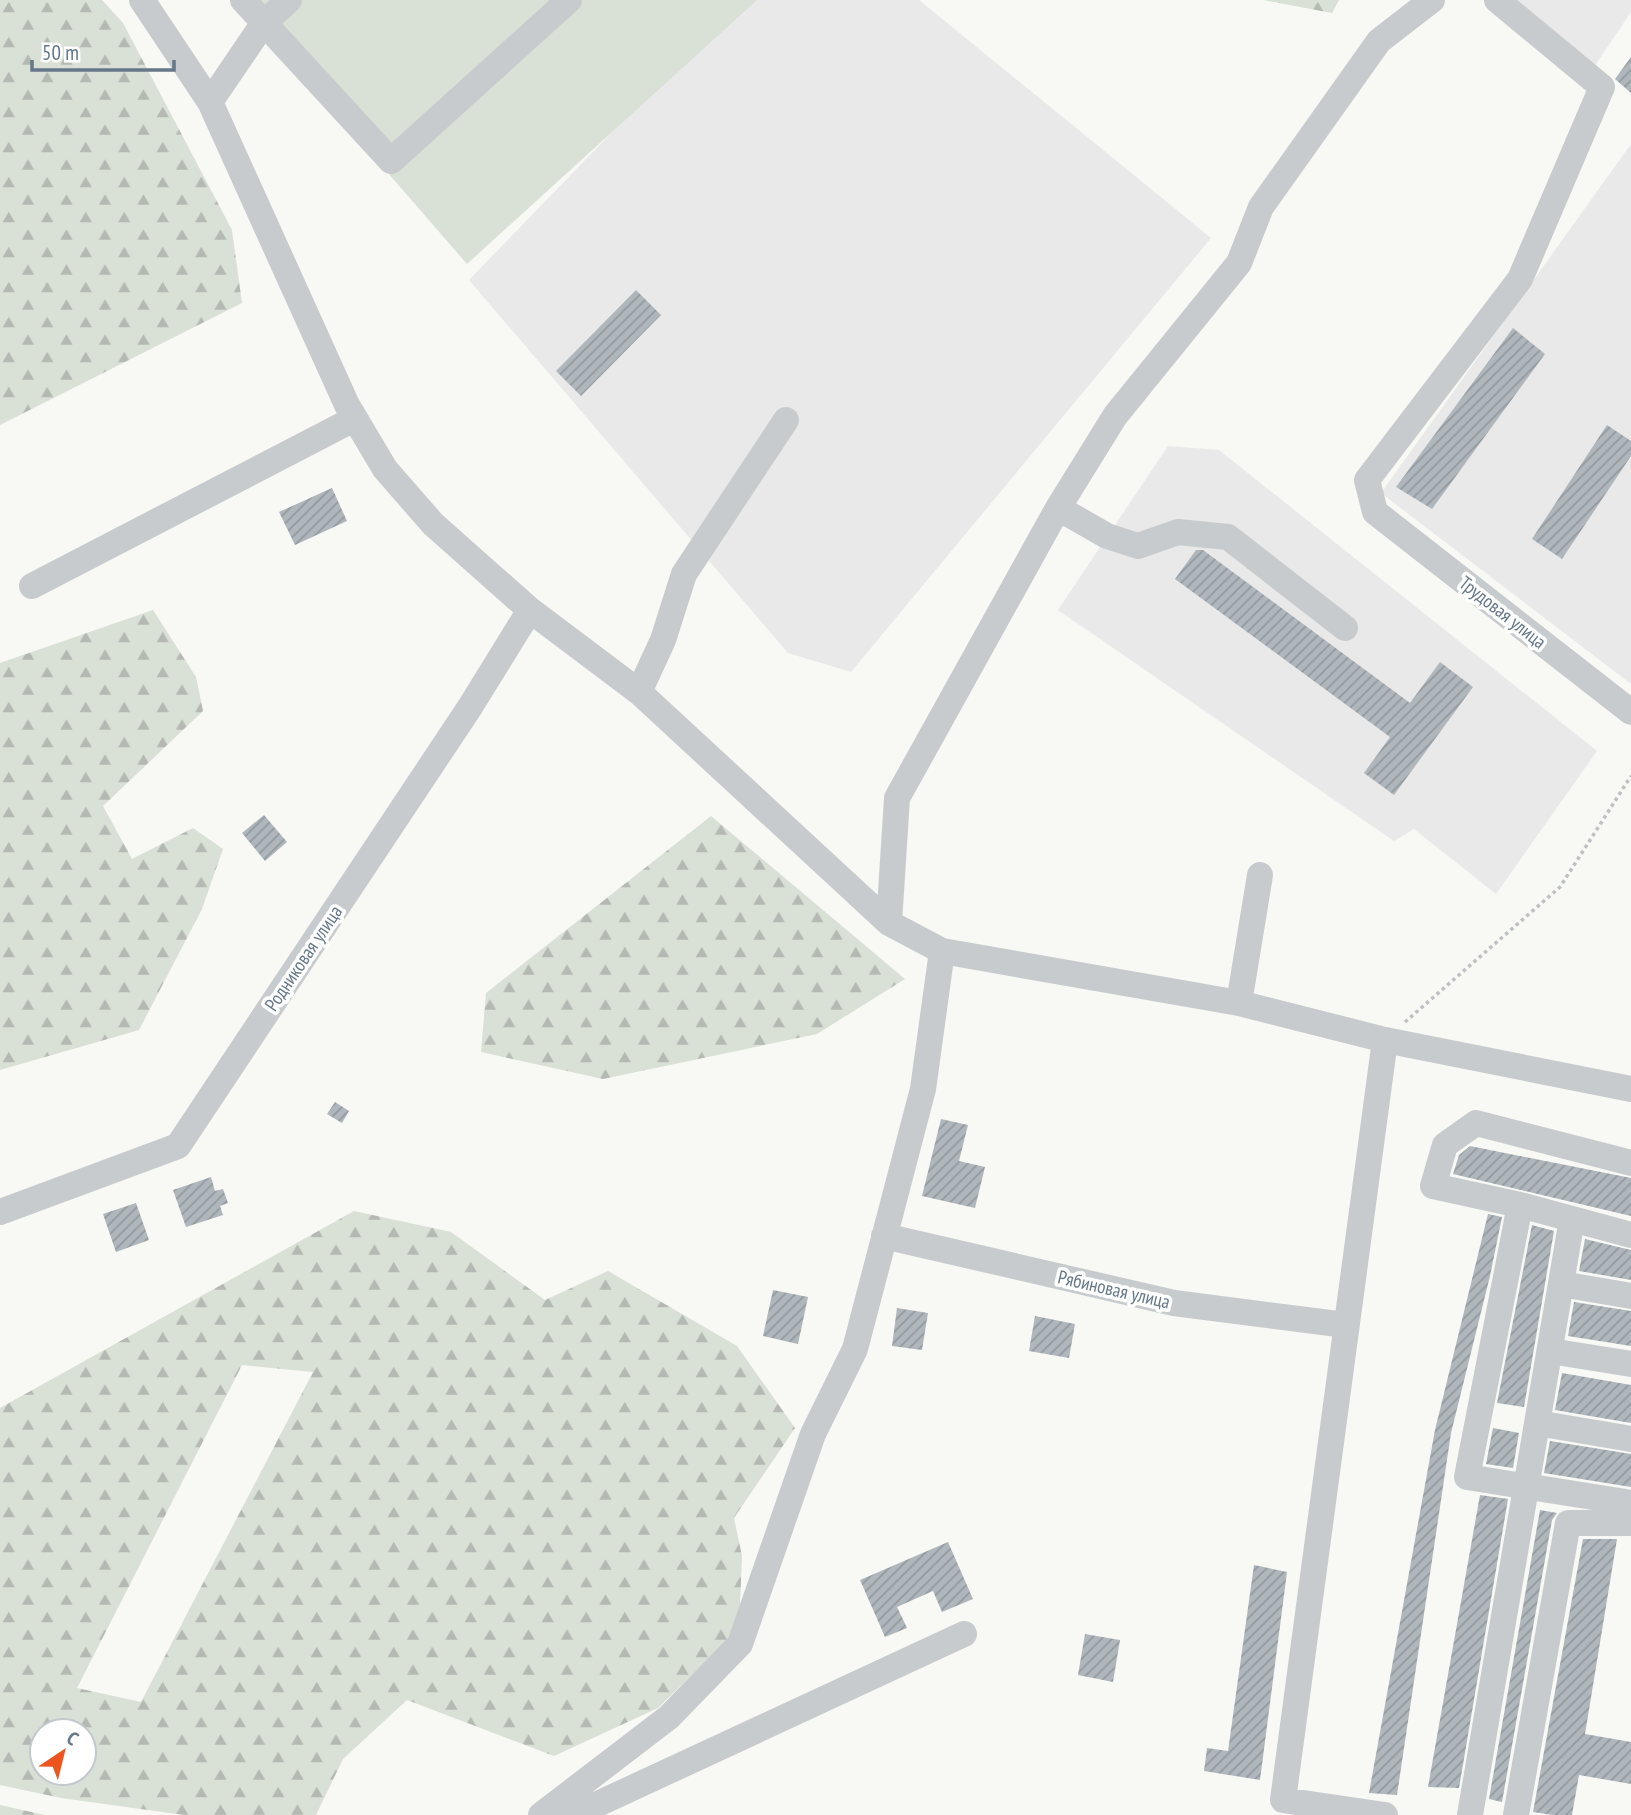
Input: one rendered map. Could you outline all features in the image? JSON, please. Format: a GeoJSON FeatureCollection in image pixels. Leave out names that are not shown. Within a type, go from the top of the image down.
{"type":"FeatureCollection","features":[{"type":"Feature","properties":{"kind":"street"},"geometry":{"type":"LineString","coordinates":[[142,0],[210,102],[354,419],[385,469],[433,524],[530,610],[639,692],[889,923],[942,951],[1239,1003],[1385,1040],[1631,1089]]}},
{"type":"Feature","properties":{"kind":"street"},"geometry":{"type":"LineString","coordinates":[[243,0],[391,161],[569,0]]}},
{"type":"Feature","properties":{"kind":"street"},"geometry":{"type":"LineString","coordinates":[[210,102],[263,24],[289,0]]}},
{"type":"Feature","properties":{"kind":"street"},"geometry":{"type":"LineString","coordinates":[[889,923],[897,798],[1058,509],[1115,416],[1239,263],[1261,207],[1379,41],[1432,0]]}},
{"type":"Feature","properties":{"kind":"street","name":"Трудовая улица"},"geometry":{"type":"LineString","coordinates":[[1497,0],[1602,87],[1520,279],[1367,480],[1375,512],[1631,712]]}},
{"type":"Feature","properties":{"kind":"street"},"geometry":{"type":"LineString","coordinates":[[32,586],[354,419]]}},
{"type":"Feature","properties":{"kind":"street"},"geometry":{"type":"LineString","coordinates":[[639,692],[663,640],[684,574],[786,420]]}},
{"type":"Feature","properties":{"kind":"street"},"geometry":{"type":"LineString","coordinates":[[1058,509],[1107,536],[1138,546],[1178,532],[1228,537],[1345,628]]}},
{"type":"Feature","properties":{"kind":"street","name":"Родниковая улица"},"geometry":{"type":"LineString","coordinates":[[0,1212],[178,1146],[470,707],[530,610]]}},
{"type":"Feature","properties":{"kind":"street"},"geometry":{"type":"LineString","coordinates":[[1239,1003],[1260,875]]}},
{"type":"Feature","properties":{"kind":"street"},"geometry":{"type":"LineString","coordinates":[[541,1815],[669,1717],[740,1644],[813,1434],[855,1349],[923,1089],[942,951]]}},
{"type":"Feature","properties":{"kind":"street"},"geometry":{"type":"LineString","coordinates":[[1385,1040],[1283,1800],[1385,1815]]}},
{"type":"Feature","properties":{"kind":"street"},"geometry":{"type":"LineString","coordinates":[[1631,1163],[1476,1124],[1445,1145],[1433,1186],[1520,1205],[1631,1235]]}},
{"type":"Feature","properties":{"kind":"street"},"geometry":{"type":"LineString","coordinates":[[1520,1205],[1467,1477],[1631,1503]]}},
{"type":"Feature","properties":{"kind":"street"},"geometry":{"type":"LineString","coordinates":[[1470,1815],[1572,1219]]}},
{"type":"Feature","properties":{"kind":"street","name":"Рябиновая улица"},"geometry":{"type":"LineString","coordinates":[[884,1236],[1174,1303],[1346,1325]]}},
{"type":"Feature","properties":{"kind":"street"},"geometry":{"type":"LineString","coordinates":[[1561,1284],[1631,1296]]}},
{"type":"Feature","properties":{"kind":"street"},"geometry":{"type":"LineString","coordinates":[[1550,1351],[1631,1364]]}},
{"type":"Feature","properties":{"kind":"street"},"geometry":{"type":"LineString","coordinates":[[1537,1423],[1631,1439]]}},
{"type":"Feature","properties":{"kind":"street"},"geometry":{"type":"LineString","coordinates":[[1516,1815],[1568,1523],[1631,1523]]}},
{"type":"Feature","properties":{"kind":"street"},"geometry":{"type":"LineString","coordinates":[[574,1815],[964,1634]]}},
{"type":"Feature","properties":{"kind":"path"},"geometry":{"type":"LineString","coordinates":[[1385,1040],[1560,887],[1631,776]]}},
{"type":"Feature","properties":{"kind":"shaded area"},"geometry":{"type":"Polygon","coordinates":[[[740,0],[919,0],[1211,238],[851,672],[788,653],[469,280],[740,0]]]}},
{"type":"Feature","properties":{"kind":"shaded area"},"geometry":{"type":"Polygon","coordinates":[[[1513,0],[1631,0],[1631,12],[1594,67],[1513,0]]]}},
{"type":"Feature","properties":{"kind":"shaded area"},"geometry":{"type":"Polygon","coordinates":[[[1631,144],[1631,684],[1381,493],[1631,144]]]}},
{"type":"Feature","properties":{"kind":"shaded area"},"geometry":{"type":"Polygon","coordinates":[[[1168,446],[1219,450],[1597,751],[1496,894],[1414,829],[1394,841],[1058,610],[1168,446]]]}},
{"type":"Feature","properties":{"kind":"green space"},"geometry":{"type":"Polygon","coordinates":[[[0,0],[102,0],[123,23],[232,230],[242,303],[0,425],[0,0]]]}},
{"type":"Feature","properties":{"kind":"green space"},"geometry":{"type":"Polygon","coordinates":[[[238,0],[757,0],[467,264],[238,0]]]}},
{"type":"Feature","properties":{"kind":"green space"},"geometry":{"type":"Polygon","coordinates":[[[1263,0],[1339,0],[1332,13],[1263,0]]]}},
{"type":"Feature","properties":{"kind":"green space"},"geometry":{"type":"Polygon","coordinates":[[[153,610],[196,677],[203,711],[103,806],[132,859],[193,828],[223,849],[202,909],[139,1030],[0,1070],[0,663],[153,610]]]}},
{"type":"Feature","properties":{"kind":"green space"},"geometry":{"type":"Polygon","coordinates":[[[711,816],[905,979],[817,1034],[603,1079],[481,1052],[486,993],[711,816]]]}},
{"type":"Feature","properties":{"kind":"green space"},"geometry":{"type":"Polygon","coordinates":[[[354,1211],[451,1232],[545,1300],[608,1271],[737,1346],[795,1428],[734,1518],[742,1556],[739,1629],[658,1708],[554,1756],[407,1700],[343,1759],[316,1815],[184,1815],[61,1798],[0,1785],[0,1408],[354,1211]],[[242,1365],[77,1688],[141,1702],[313,1372],[242,1365]]]}},
{"type":"Feature","properties":{"kind":"green space"},"geometry":{"type":"Polygon","coordinates":[[[0,1805],[45,1815],[0,1815],[0,1805]]]}},
{"type":"Feature","properties":{"kind":"building"},"geometry":{"type":"Polygon","coordinates":[[[1631,57],[1631,93],[1615,79],[1631,57]]]}},
{"type":"Feature","properties":{"kind":"building"},"geometry":{"type":"Polygon","coordinates":[[[636,290],[661,315],[581,396],[556,371],[636,290]]]}},
{"type":"Feature","properties":{"kind":"building"},"geometry":{"type":"Polygon","coordinates":[[[1513,328],[1545,354],[1432,509],[1396,487],[1513,328]]]}},
{"type":"Feature","properties":{"kind":"building"},"geometry":{"type":"Polygon","coordinates":[[[1607,425],[1631,441],[1631,456],[1562,559],[1532,539],[1607,425]]]}},
{"type":"Feature","properties":{"kind":"building"},"geometry":{"type":"Polygon","coordinates":[[[332,488],[347,521],[295,545],[279,512],[332,488]]]}},
{"type":"Feature","properties":{"kind":"building"},"geometry":{"type":"Polygon","coordinates":[[[1196,550],[1203,550],[1410,703],[1440,662],[1473,687],[1394,795],[1364,773],[1390,737],[1175,579],[1196,550]]]}},
{"type":"Feature","properties":{"kind":"building"},"geometry":{"type":"Polygon","coordinates":[[[264,815],[287,842],[265,861],[242,833],[264,815]]]}},
{"type":"Feature","properties":{"kind":"building"},"geometry":{"type":"Polygon","coordinates":[[[335,1102],[349,1111],[342,1123],[327,1114],[335,1102]]]}},
{"type":"Feature","properties":{"kind":"building"},"geometry":{"type":"Polygon","coordinates":[[[941,1119],[968,1125],[959,1161],[985,1167],[975,1208],[922,1196],[941,1119]]]}},
{"type":"Feature","properties":{"kind":"building"},"geometry":{"type":"Polygon","coordinates":[[[1470,1146],[1631,1178],[1631,1216],[1453,1174],[1459,1155],[1470,1146]]]}},
{"type":"Feature","properties":{"kind":"building"},"geometry":{"type":"Polygon","coordinates":[[[211,1177],[215,1191],[223,1189],[228,1203],[220,1206],[223,1215],[186,1227],[173,1190],[211,1177]]]}},
{"type":"Feature","properties":{"kind":"building"},"geometry":{"type":"Polygon","coordinates":[[[136,1203],[149,1240],[116,1252],[103,1214],[136,1203]]]}},
{"type":"Feature","properties":{"kind":"building"},"geometry":{"type":"Polygon","coordinates":[[[1488,1214],[1502,1217],[1451,1433],[1397,1795],[1369,1793],[1435,1430],[1488,1214]]]}},
{"type":"Feature","properties":{"kind":"building"},"geometry":{"type":"Polygon","coordinates":[[[1532,1225],[1554,1231],[1524,1407],[1497,1403],[1532,1225]]]}},
{"type":"Feature","properties":{"kind":"building"},"geometry":{"type":"Polygon","coordinates":[[[1585,1239],[1631,1250],[1631,1280],[1579,1271],[1585,1239]]]}},
{"type":"Feature","properties":{"kind":"building"},"geometry":{"type":"Polygon","coordinates":[[[773,1290],[808,1297],[798,1344],[763,1336],[773,1290]]]}},
{"type":"Feature","properties":{"kind":"building"},"geometry":{"type":"Polygon","coordinates":[[[1574,1302],[1631,1311],[1631,1346],[1568,1336],[1574,1302]]]}},
{"type":"Feature","properties":{"kind":"building"},"geometry":{"type":"Polygon","coordinates":[[[897,1308],[928,1313],[922,1350],[892,1346],[897,1308]]]}},
{"type":"Feature","properties":{"kind":"building"},"geometry":{"type":"Polygon","coordinates":[[[1035,1316],[1075,1324],[1069,1358],[1029,1351],[1035,1316]]]}},
{"type":"Feature","properties":{"kind":"building"},"geometry":{"type":"Polygon","coordinates":[[[1562,1373],[1631,1385],[1631,1423],[1555,1410],[1562,1373]]]}},
{"type":"Feature","properties":{"kind":"building"},"geometry":{"type":"Polygon","coordinates":[[[1493,1428],[1519,1433],[1513,1468],[1486,1464],[1493,1428]]]}},
{"type":"Feature","properties":{"kind":"building"},"geometry":{"type":"Polygon","coordinates":[[[1550,1441],[1631,1454],[1631,1487],[1544,1473],[1550,1441]]]}},
{"type":"Feature","properties":{"kind":"building"},"geometry":{"type":"Polygon","coordinates":[[[1480,1495],[1508,1499],[1459,1788],[1428,1787],[1480,1495]]]}},
{"type":"Feature","properties":{"kind":"building"},"geometry":{"type":"Polygon","coordinates":[[[1540,1510],[1557,1513],[1552,1520],[1502,1802],[1489,1799],[1540,1510]]]}},
{"type":"Feature","properties":{"kind":"building"},"geometry":{"type":"Polygon","coordinates":[[[1583,1539],[1617,1539],[1585,1734],[1631,1742],[1631,1784],[1579,1775],[1572,1815],[1553,1815],[1533,1812],[1583,1539]]]}},
{"type":"Feature","properties":{"kind":"building"},"geometry":{"type":"Polygon","coordinates":[[[948,1542],[973,1599],[942,1612],[933,1591],[897,1607],[907,1628],[885,1637],[860,1580],[948,1542]]]}},
{"type":"Feature","properties":{"kind":"building"},"geometry":{"type":"Polygon","coordinates":[[[1254,1565],[1287,1572],[1260,1780],[1204,1771],[1207,1748],[1228,1751],[1254,1565]]]}},
{"type":"Feature","properties":{"kind":"building"},"geometry":{"type":"Polygon","coordinates":[[[1085,1634],[1120,1640],[1113,1682],[1078,1675],[1085,1634]]]}}]}
